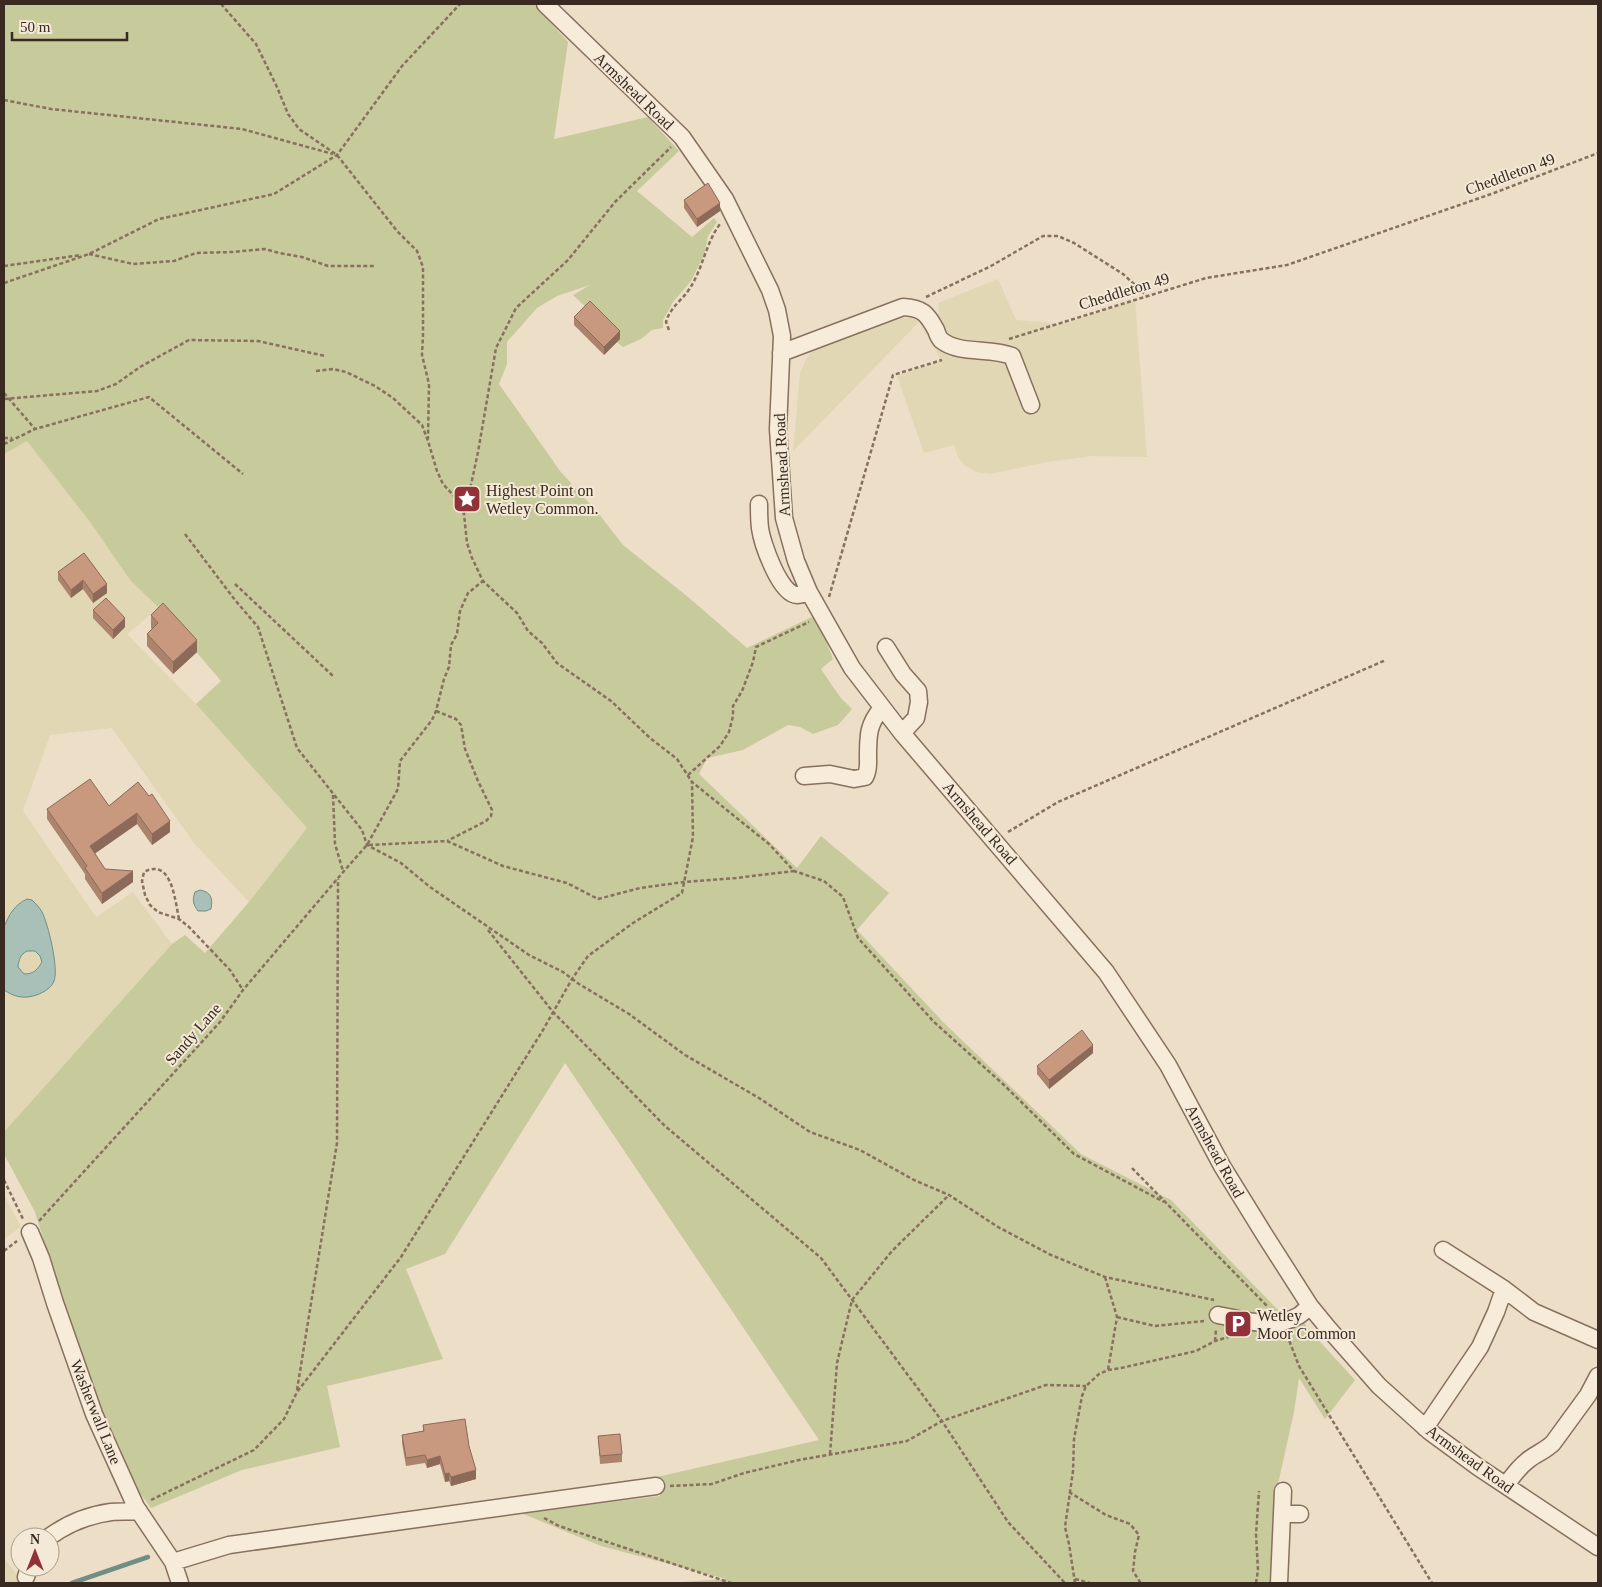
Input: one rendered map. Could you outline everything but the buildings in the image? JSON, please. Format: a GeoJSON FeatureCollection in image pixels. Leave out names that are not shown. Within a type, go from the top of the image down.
{"type":"FeatureCollection","features":[{"type":"Feature","properties":{"kind":"street","name":"Armshead Road"},"geometry":{"type":"LineString","coordinates":[[544,4],[682,137],[725,200],[770,290],[777,310],[782,336],[778,429],[784,518],[794,554],[809,592],[852,668],[902,733],[1106,972],[1168,1065],[1222,1166],[1310,1306],[1379,1386],[1425,1428],[1598,1547]]}},
{"type":"Feature","properties":{"kind":"street"},"geometry":{"type":"LineString","coordinates":[[781,353],[904,307],[919,308],[933,325],[940,339],[958,349],[1002,352],[1012,356],[1031,405]]}},
{"type":"Feature","properties":{"kind":"street"},"geometry":{"type":"LineString","coordinates":[[759,504],[760,528],[766,552],[775,572],[792,594],[798,595],[809,592]]}},
{"type":"Feature","properties":{"kind":"street"},"geometry":{"type":"LineString","coordinates":[[886,647],[903,674],[918,691],[919,702],[916,718],[902,733]]}},
{"type":"Feature","properties":{"kind":"street"},"geometry":{"type":"LineString","coordinates":[[804,776],[830,774],[854,779],[866,777],[868,771],[868,738],[873,718],[882,708]]}},
{"type":"Feature","properties":{"kind":"street","name":"Washerwall Lane"},"geometry":{"type":"LineString","coordinates":[[30,1232],[41,1258],[94,1414],[137,1509],[173,1562],[180,1583]]}},
{"type":"Feature","properties":{"kind":"street"},"geometry":{"type":"LineString","coordinates":[[1443,1250],[1504,1289],[1534,1312],[1598,1340]]}},
{"type":"Feature","properties":{"kind":"street"},"geometry":{"type":"LineString","coordinates":[[1425,1428],[1480,1347],[1504,1289]]}},
{"type":"Feature","properties":{"kind":"street"},"geometry":{"type":"LineString","coordinates":[[1216,1312],[1267,1324],[1282,1322],[1298,1316],[1310,1306]]}},
{"type":"Feature","properties":{"kind":"street"},"geometry":{"type":"LineString","coordinates":[[1506,1485],[1518,1469],[1528,1460],[1548,1449],[1588,1395],[1598,1376]]}},
{"type":"Feature","properties":{"kind":"street"},"geometry":{"type":"LineString","coordinates":[[173,1562],[229,1545],[656,1486]]}},
{"type":"Feature","properties":{"kind":"street"},"geometry":{"type":"LineString","coordinates":[[1279,1583],[1283,1491]]}},
{"type":"Feature","properties":{"kind":"street"},"geometry":{"type":"LineString","coordinates":[[60,1529],[84,1519],[111,1512],[137,1509]]}},
{"type":"Feature","properties":{"kind":"street"},"geometry":{"type":"LineString","coordinates":[[1283,1514],[1300,1514]]}},
{"type":"Feature","properties":{"kind":"path"},"geometry":{"type":"LineString","coordinates":[[221,4],[256,44],[277,86],[288,114],[299,129],[337,155],[397,231],[417,251],[423,266],[422,355],[429,384],[428,441]]}},
{"type":"Feature","properties":{"kind":"path"},"geometry":{"type":"LineString","coordinates":[[4,283],[89,254],[159,219],[274,194],[337,155],[402,66],[460,4]]}},
{"type":"Feature","properties":{"kind":"path"},"geometry":{"type":"LineString","coordinates":[[4,100],[51,108],[242,129],[337,155]]}},
{"type":"Feature","properties":{"kind":"path"},"geometry":{"type":"LineString","coordinates":[[682,137],[615,202],[568,260],[516,308],[496,348],[478,452],[464,514],[467,543],[483,581],[517,613],[528,631],[542,643],[557,663],[611,701],[650,738],[677,759],[692,782],[769,844],[794,871]]}},
{"type":"Feature","properties":{"kind":"path","name":"Cheddleton 49"},"geometry":{"type":"LineString","coordinates":[[1004,340],[1206,278],[1287,265],[1485,196],[1598,153]]}},
{"type":"Feature","properties":{"kind":"path"},"geometry":{"type":"LineString","coordinates":[[669,330],[666,322],[669,312],[688,291],[700,271],[714,232],[732,213]]}},
{"type":"Feature","properties":{"kind":"path"},"geometry":{"type":"LineString","coordinates":[[926,297],[991,266],[1043,236],[1058,236],[1074,243],[1123,274],[1146,296]]}},
{"type":"Feature","properties":{"kind":"path"},"geometry":{"type":"LineString","coordinates":[[4,266],[89,254],[133,264],[174,261],[196,253],[264,249],[279,254],[302,257],[328,266],[376,266]]}},
{"type":"Feature","properties":{"kind":"path"},"geometry":{"type":"LineString","coordinates":[[4,399],[97,391],[116,384],[140,367],[189,340],[258,341],[325,356]]}},
{"type":"Feature","properties":{"kind":"path"},"geometry":{"type":"LineString","coordinates":[[688,775],[720,746],[729,732],[733,716],[733,706],[742,691],[753,662],[756,647],[823,616],[893,375],[948,358]]}},
{"type":"Feature","properties":{"kind":"path"},"geometry":{"type":"LineString","coordinates":[[316,371],[333,369],[346,372],[375,386],[393,398],[415,418],[422,425],[443,484],[455,497],[464,514]]}},
{"type":"Feature","properties":{"kind":"path"},"geometry":{"type":"LineString","coordinates":[[4,393],[35,429]]}},
{"type":"Feature","properties":{"kind":"path"},"geometry":{"type":"LineString","coordinates":[[4,444],[35,429],[149,397],[243,474]]}},
{"type":"Feature","properties":{"kind":"path"},"geometry":{"type":"LineString","coordinates":[[4,438],[13,438]]}},
{"type":"Feature","properties":{"kind":"path"},"geometry":{"type":"LineString","coordinates":[[185,534],[258,627],[297,748],[362,830],[367,845],[401,863],[430,887],[529,955],[563,972],[629,1014],[685,1055],[759,1098],[810,1132],[860,1150],[914,1180],[950,1195],[998,1227],[1052,1255],[1105,1276],[1216,1312]]}},
{"type":"Feature","properties":{"kind":"path","name":"Sandy Lane"},"geometry":{"type":"LineString","coordinates":[[30,1232],[220,1022],[243,990],[367,845],[398,789],[400,761],[432,720],[436,711],[449,667],[451,645],[457,634],[460,611],[468,593],[483,581]]}},
{"type":"Feature","properties":{"kind":"path"},"geometry":{"type":"LineString","coordinates":[[235,584],[333,676]]}},
{"type":"Feature","properties":{"kind":"path"},"geometry":{"type":"LineString","coordinates":[[995,841],[1058,802],[1386,660]]}},
{"type":"Feature","properties":{"kind":"path"},"geometry":{"type":"LineString","coordinates":[[367,845],[447,841],[486,822],[490,816],[492,810],[465,749],[461,725],[456,719],[436,711]]}},
{"type":"Feature","properties":{"kind":"path"},"geometry":{"type":"LineString","coordinates":[[137,1509],[254,1450],[284,1419],[297,1392],[402,1256],[588,956],[633,923],[682,893],[693,837],[692,782]]}},
{"type":"Feature","properties":{"kind":"path"},"geometry":{"type":"LineString","coordinates":[[333,794],[335,844],[344,871]]}},
{"type":"Feature","properties":{"kind":"path"},"geometry":{"type":"LineString","coordinates":[[447,841],[503,866],[567,883],[598,899],[640,888],[794,871],[824,881],[843,897],[858,938],[934,1022],[1004,1085],[1074,1154],[1164,1202]]}},
{"type":"Feature","properties":{"kind":"path"},"geometry":{"type":"LineString","coordinates":[[179,919],[170,881],[165,874],[159,869],[151,868],[144,872],[142,881],[145,895],[150,905],[158,912],[179,919],[190,927],[230,970],[243,990]]}},
{"type":"Feature","properties":{"kind":"path"},"geometry":{"type":"LineString","coordinates":[[297,1392],[337,1143],[338,878]]}},
{"type":"Feature","properties":{"kind":"path"},"geometry":{"type":"LineString","coordinates":[[486,927],[553,1012],[665,1126],[821,1258],[942,1422],[1008,1522],[1065,1583]]}},
{"type":"Feature","properties":{"kind":"path"},"geometry":{"type":"LineString","coordinates":[[1132,1168],[1282,1322],[1299,1366],[1432,1583]]}},
{"type":"Feature","properties":{"kind":"path"},"geometry":{"type":"LineString","coordinates":[[4,1180],[30,1232]]}},
{"type":"Feature","properties":{"kind":"path"},"geometry":{"type":"LineString","coordinates":[[830,1454],[837,1363],[852,1300],[892,1251],[950,1195]]}},
{"type":"Feature","properties":{"kind":"path"},"geometry":{"type":"LineString","coordinates":[[1105,1276],[1117,1318],[1108,1370]]}},
{"type":"Feature","properties":{"kind":"path"},"geometry":{"type":"LineString","coordinates":[[1117,1318],[1155,1326],[1216,1312]]}},
{"type":"Feature","properties":{"kind":"path"},"geometry":{"type":"LineString","coordinates":[[1075,1583],[1065,1527],[1073,1471],[1074,1439],[1082,1396],[1086,1386],[1099,1374],[1108,1370],[1196,1351],[1215,1341],[1242,1333]]}},
{"type":"Feature","properties":{"kind":"path"},"geometry":{"type":"LineString","coordinates":[[656,1486],[712,1484],[744,1473],[830,1454],[907,1441],[942,1422],[1046,1385],[1086,1386]]}},
{"type":"Feature","properties":{"kind":"path"},"geometry":{"type":"LineString","coordinates":[[1256,1583],[1258,1570],[1256,1534],[1259,1491]]}},
{"type":"Feature","properties":{"kind":"path"},"geometry":{"type":"LineString","coordinates":[[1069,1492],[1106,1515],[1130,1524],[1139,1535],[1133,1571],[1140,1582],[1144,1583]]}},
{"type":"Feature","properties":{"kind":"path"},"geometry":{"type":"LineString","coordinates":[[542,1518],[559,1526],[731,1583]]}},
{"type":"Feature","properties":{"kind":"path"},"geometry":{"type":"LineString","coordinates":[[1074,1578],[1090,1583]]}},
{"type":"Feature","properties":{"kind":"shaded area"},"geometry":{"type":"Polygon","coordinates":[[[998,279],[1016,320],[1064,324],[1135,300],[1147,457],[1092,456],[1047,462],[990,474],[976,472],[964,465],[958,457],[954,445],[924,453],[897,376],[940,361],[938,354],[919,322],[793,451],[800,373],[807,357],[813,350],[902,318],[911,318],[919,321],[939,313],[938,303],[998,279]]]}},
{"type":"Feature","properties":{"kind":"shaded area"},"geometry":{"type":"Polygon","coordinates":[[[27,440],[90,522],[130,580],[159,608],[127,634],[196,704],[307,828],[249,902],[194,843],[112,728],[50,735],[23,811],[96,917],[133,892],[172,944],[4,1132],[4,454],[27,440]]]}},
{"type":"Feature","properties":{"kind":"shaded area"},"geometry":{"type":"Polygon","coordinates":[[[200,890],[209,894],[212,902],[211,909],[198,911],[196,909],[194,902],[195,892],[200,890]]]}},
{"type":"Feature","properties":{"kind":"shaded area"},"geometry":{"type":"Polygon","coordinates":[[[27,899],[32,900],[42,912],[50,936],[55,975],[51,986],[45,991],[33,996],[21,997],[4,990],[4,927],[12,911],[27,899]],[[27,951],[20,958],[18,967],[24,974],[35,971],[42,962],[40,956],[35,951],[27,951]]]}},
{"type":"Feature","properties":{"kind":"shaded area"},"geometry":{"type":"Polygon","coordinates":[[[4,1195],[21,1227],[4,1239],[4,1195]]]}},
{"type":"Feature","properties":{"kind":"shaded area"},"geometry":{"type":"Polygon","coordinates":[[[4,1558],[10,1566],[10,1577],[18,1577],[23,1583],[4,1583],[4,1558]]]}},
{"type":"Feature","properties":{"kind":"green space"},"geometry":{"type":"Polygon","coordinates":[[[4,4],[534,4],[568,42],[554,139],[648,117],[679,151],[637,191],[692,237],[714,218],[717,222],[708,236],[704,255],[691,281],[673,302],[663,320],[663,328],[652,330],[641,339],[623,347],[617,342],[620,339],[573,295],[590,285],[557,296],[537,308],[507,342],[507,364],[499,384],[560,471],[599,514],[623,545],[688,597],[747,648],[816,615],[833,659],[821,669],[840,697],[852,709],[838,725],[813,734],[800,727],[788,725],[743,750],[707,758],[699,774],[797,868],[821,836],[889,893],[857,930],[944,1023],[1081,1154],[1171,1200],[1282,1314],[1295,1311],[1312,1333],[1355,1380],[1325,1419],[1299,1378],[1294,1412],[1278,1484],[1274,1486],[1271,1583],[668,1583],[726,1579],[601,1546],[521,1513],[660,1496],[657,1477],[819,1440],[565,1063],[445,1254],[406,1269],[443,1359],[327,1386],[340,1447],[242,1470],[151,1508],[140,1493],[96,1395],[68,1320],[35,1212],[4,1154],[4,1132],[172,944],[185,935],[205,953],[249,902],[307,828],[196,704],[221,681],[159,608],[130,580],[90,522],[27,441],[4,454],[4,4]]]}},
{"type":"Feature","properties":{"kind":"waterway"},"geometry":{"type":"LineString","coordinates":[[72,1583],[148,1557]]}},
{"type":"Feature","properties":{"kind":"place","name":"Highest Point on Wetley Common."},"geometry":{"type":"Point","coordinates":[467,499]}},
{"type":"Feature","properties":{"kind":"place","name":"Wetley Moor Common"},"geometry":{"type":"Point","coordinates":[1238,1324]}}]}
